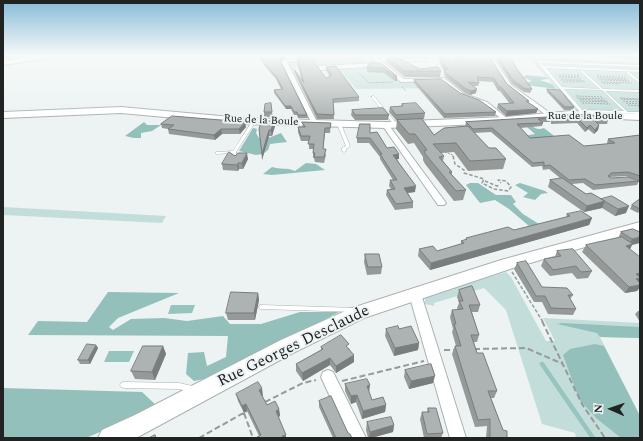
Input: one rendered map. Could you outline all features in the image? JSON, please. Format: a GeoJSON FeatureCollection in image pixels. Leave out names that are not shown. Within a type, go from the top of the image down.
{"type":"FeatureCollection","features":[{"type":"Feature","properties":{"kind":"street"},"geometry":{"type":"LineString","coordinates":[[291,77],[315,124]]}},
{"type":"Feature","properties":{"kind":"street"},"geometry":{"type":"LineString","coordinates":[[398,77],[404,81],[442,79],[462,95],[486,103],[506,120]]}},
{"type":"Feature","properties":{"kind":"street"},"geometry":{"type":"LineString","coordinates":[[503,77],[509,86],[551,116]]}},
{"type":"Feature","properties":{"kind":"street","name":"Rue de la Boule"},"geometry":{"type":"LineString","coordinates":[[3,115],[131,110],[254,121],[315,124],[391,125],[506,120],[580,114],[640,117]]}},
{"type":"Feature","properties":{"kind":"street"},"geometry":{"type":"LineString","coordinates":[[391,125],[441,203]]}},
{"type":"Feature","properties":{"kind":"street","name":"Rue Georges Desclaude"},"geometry":{"type":"LineString","coordinates":[[110,438],[288,346],[365,310],[507,264],[640,226]]}},
{"type":"Feature","properties":{"kind":"street"},"geometry":{"type":"LineString","coordinates":[[415,294],[458,438]]}},
{"type":"Feature","properties":{"kind":"street"},"geometry":{"type":"LineString","coordinates":[[329,380],[358,438]]}},
{"type":"Feature","properties":{"kind":"lane"},"geometry":{"type":"LineString","coordinates":[[551,77],[581,111],[640,113]]}},
{"type":"Feature","properties":{"kind":"lane"},"geometry":{"type":"LineString","coordinates":[[588,77],[628,113]]}},
{"type":"Feature","properties":{"kind":"lane"},"geometry":{"type":"LineString","coordinates":[[561,88],[640,91]]}},
{"type":"Feature","properties":{"kind":"lane"},"geometry":{"type":"LineString","coordinates":[[373,97],[391,125]]}},
{"type":"Feature","properties":{"kind":"lane"},"geometry":{"type":"LineString","coordinates":[[236,160],[234,152],[254,121]]}},
{"type":"Feature","properties":{"kind":"lane"},"geometry":{"type":"LineString","coordinates":[[339,124],[348,146],[344,148],[344,151]]}},
{"type":"Feature","properties":{"kind":"lane"},"geometry":{"type":"LineString","coordinates":[[217,153],[234,152]]}},
{"type":"Feature","properties":{"kind":"lane"},"geometry":{"type":"LineString","coordinates":[[262,307],[365,310]]}},
{"type":"Feature","properties":{"kind":"lane"},"geometry":{"type":"LineString","coordinates":[[124,385],[179,386],[203,391]]}},
{"type":"Feature","properties":{"kind":"path"},"geometry":{"type":"LineString","coordinates":[[363,77],[369,83],[404,81]]}},
{"type":"Feature","properties":{"kind":"path"},"geometry":{"type":"LineString","coordinates":[[573,102],[640,105]]}},
{"type":"Feature","properties":{"kind":"path"},"geometry":{"type":"LineString","coordinates":[[442,151],[452,155],[455,164],[464,170],[464,173],[474,175],[500,186]]}},
{"type":"Feature","properties":{"kind":"path"},"geometry":{"type":"LineString","coordinates":[[485,180],[482,183],[485,186],[499,191],[508,191],[511,187],[506,181],[498,180],[501,183]]}},
{"type":"Feature","properties":{"kind":"path"},"geometry":{"type":"LineString","coordinates":[[507,264],[539,314],[582,404],[605,438]]}},
{"type":"Feature","properties":{"kind":"path"},"geometry":{"type":"LineString","coordinates":[[471,349],[526,348],[563,364]]}},
{"type":"Feature","properties":{"kind":"path"},"geometry":{"type":"LineString","coordinates":[[264,403],[303,383],[329,380],[456,350]]}},
{"type":"Feature","properties":{"kind":"path"},"geometry":{"type":"LineString","coordinates":[[199,438],[250,410]]}},
{"type":"Feature","properties":{"kind":"path"},"geometry":{"type":"LineString","coordinates":[[244,413],[253,438]]}},
{"type":"Feature","properties":{"kind":"shaded area"},"geometry":{"type":"Polygon","coordinates":[[[346,77],[399,77],[405,81],[428,80],[437,88],[356,89],[346,77]]]}},
{"type":"Feature","properties":{"kind":"shaded area"},"geometry":{"type":"Polygon","coordinates":[[[523,77],[546,77],[548,79],[540,80],[552,84],[556,89],[526,85],[526,83],[532,81],[523,77]]]}},
{"type":"Feature","properties":{"kind":"shaded area"},"geometry":{"type":"Polygon","coordinates":[[[545,77],[640,77],[640,115],[577,112],[545,77]]]}},
{"type":"Feature","properties":{"kind":"shaded area"},"geometry":{"type":"Polygon","coordinates":[[[526,120],[534,127],[539,129],[544,128],[558,139],[527,140],[524,136],[535,134],[520,121],[526,120]]]}},
{"type":"Feature","properties":{"kind":"shaded area"},"geometry":{"type":"Polygon","coordinates":[[[144,122],[147,125],[161,125],[152,131],[141,133],[141,138],[125,136],[144,122]]]}},
{"type":"Feature","properties":{"kind":"shaded area"},"geometry":{"type":"Polygon","coordinates":[[[253,128],[257,129],[256,133],[259,138],[268,138],[281,133],[287,142],[270,144],[268,150],[263,154],[256,155],[239,151],[253,128]]]}},
{"type":"Feature","properties":{"kind":"shaded area"},"geometry":{"type":"Polygon","coordinates":[[[306,163],[316,164],[325,170],[272,175],[263,174],[272,167],[295,171],[306,163]]]}},
{"type":"Feature","properties":{"kind":"shaded area"},"geometry":{"type":"Polygon","coordinates":[[[470,183],[478,183],[496,195],[511,195],[516,202],[513,204],[523,214],[539,224],[529,226],[509,209],[495,200],[480,203],[466,185],[470,183]]]}},
{"type":"Feature","properties":{"kind":"shaded area"},"geometry":{"type":"Polygon","coordinates":[[[520,183],[548,193],[541,194],[535,200],[523,197],[528,193],[515,185],[520,183]]]}},
{"type":"Feature","properties":{"kind":"shaded area"},"geometry":{"type":"Polygon","coordinates":[[[3,207],[166,216],[162,223],[3,215],[3,207]]]}},
{"type":"Feature","properties":{"kind":"shaded area"},"geometry":{"type":"Polygon","coordinates":[[[506,272],[511,277],[546,341],[555,341],[543,318],[640,323],[640,338],[600,337],[640,416],[640,438],[576,438],[575,433],[542,424],[506,310],[484,288],[434,303],[434,306],[425,304],[425,299],[428,295],[506,272]]]}},
{"type":"Feature","properties":{"kind":"shaded area"},"geometry":{"type":"Polygon","coordinates":[[[108,292],[179,293],[118,318],[109,327],[113,330],[131,319],[164,318],[187,321],[223,316],[230,324],[261,324],[300,312],[339,312],[210,378],[194,381],[186,374],[188,353],[204,352],[207,366],[226,357],[228,336],[28,335],[38,321],[87,322],[108,292]]]}},
{"type":"Feature","properties":{"kind":"shaded area"},"geometry":{"type":"Polygon","coordinates":[[[171,305],[195,305],[192,313],[168,314],[171,305]]]}},
{"type":"Feature","properties":{"kind":"shaded area"},"geometry":{"type":"Polygon","coordinates":[[[557,324],[640,327],[640,338],[600,337],[597,333],[557,324]]]}},
{"type":"Feature","properties":{"kind":"shaded area"},"geometry":{"type":"Polygon","coordinates":[[[595,344],[604,346],[640,416],[640,438],[621,438],[596,418],[579,399],[563,355],[570,349],[595,344]]]}},
{"type":"Feature","properties":{"kind":"shaded area"},"geometry":{"type":"Polygon","coordinates":[[[109,351],[134,351],[129,362],[104,362],[109,351]]]}},
{"type":"Feature","properties":{"kind":"shaded area"},"geometry":{"type":"Polygon","coordinates":[[[3,388],[142,392],[158,407],[86,438],[3,438],[3,388]]]}},
{"type":"Feature","properties":{"kind":"building"},"geometry":{"type":"Polygon","coordinates":[[[276,77],[288,77],[307,115],[298,115],[297,112],[294,112],[291,106],[285,106],[274,90],[283,89],[276,77]]]}},
{"type":"Feature","properties":{"kind":"building"},"geometry":{"type":"Polygon","coordinates":[[[298,77],[304,83],[302,77],[325,77],[326,78],[344,77],[359,97],[333,99],[334,115],[317,114],[298,77]]]}},
{"type":"Feature","properties":{"kind":"building"},"geometry":{"type":"Polygon","coordinates":[[[450,77],[502,77],[507,84],[529,101],[526,101],[538,109],[507,111],[498,104],[514,103],[501,87],[499,87],[494,78],[477,77],[479,83],[468,82],[477,89],[471,91],[466,89],[450,77]]]}},
{"type":"Feature","properties":{"kind":"building"},"geometry":{"type":"Polygon","coordinates":[[[511,77],[523,77],[532,89],[525,89],[511,77]]]}},
{"type":"Feature","properties":{"kind":"building"},"geometry":{"type":"Polygon","coordinates":[[[441,79],[460,93],[479,100],[496,112],[445,114],[414,80],[441,79]]]}},
{"type":"Feature","properties":{"kind":"building"},"geometry":{"type":"Polygon","coordinates":[[[547,89],[560,90],[574,107],[565,107],[547,89]]]}},
{"type":"Feature","properties":{"kind":"building"},"geometry":{"type":"Polygon","coordinates":[[[271,103],[272,112],[264,112],[265,104],[271,103]]]}},
{"type":"Feature","properties":{"kind":"building"},"geometry":{"type":"Polygon","coordinates":[[[416,103],[425,113],[396,115],[390,107],[403,106],[402,104],[416,103]]]}},
{"type":"Feature","properties":{"kind":"building"},"geometry":{"type":"Polygon","coordinates":[[[383,108],[389,115],[355,115],[352,110],[383,108]]]}},
{"type":"Feature","properties":{"kind":"building"},"geometry":{"type":"Polygon","coordinates":[[[573,114],[608,116],[608,120],[593,119],[599,125],[595,130],[590,125],[587,128],[578,119],[553,119],[553,116],[573,114]]]}},
{"type":"Feature","properties":{"kind":"building"},"geometry":{"type":"Polygon","coordinates":[[[172,116],[245,122],[239,129],[221,129],[214,135],[168,129],[174,125],[161,124],[172,116]]]}},
{"type":"Feature","properties":{"kind":"building"},"geometry":{"type":"Polygon","coordinates":[[[552,118],[538,119],[543,123],[517,124],[530,138],[569,135],[584,146],[615,143],[608,139],[640,135],[640,176],[628,172],[611,173],[608,176],[611,178],[628,177],[639,181],[595,185],[585,179],[569,180],[550,165],[544,166],[544,162],[533,163],[492,128],[473,129],[466,122],[552,118]]]}},
{"type":"Feature","properties":{"kind":"building"},"geometry":{"type":"Polygon","coordinates":[[[422,119],[434,135],[444,128],[468,126],[489,148],[496,148],[506,159],[470,161],[456,143],[433,144],[444,156],[439,157],[452,172],[449,172],[466,190],[456,191],[426,155],[424,151],[427,150],[415,134],[409,134],[397,120],[422,119]]]}},
{"type":"Feature","properties":{"kind":"building"},"geometry":{"type":"Polygon","coordinates":[[[274,121],[271,130],[269,130],[262,154],[259,129],[261,122],[274,121]]]}},
{"type":"Feature","properties":{"kind":"building"},"geometry":{"type":"Polygon","coordinates":[[[302,122],[331,123],[330,128],[325,128],[323,149],[326,149],[324,157],[314,157],[314,144],[308,144],[310,136],[301,136],[298,127],[305,127],[302,122]]]}},
{"type":"Feature","properties":{"kind":"building"},"geometry":{"type":"Polygon","coordinates":[[[360,124],[370,124],[370,133],[377,132],[387,148],[394,147],[399,154],[393,155],[416,186],[404,188],[413,202],[396,204],[387,190],[395,189],[390,180],[397,180],[380,154],[382,154],[370,138],[357,138],[360,124]]]}},
{"type":"Feature","properties":{"kind":"building"},"geometry":{"type":"Polygon","coordinates":[[[229,152],[235,156],[238,153],[247,153],[242,163],[238,163],[237,165],[222,164],[229,152]]]}},
{"type":"Feature","properties":{"kind":"building"},"geometry":{"type":"Polygon","coordinates":[[[562,178],[586,194],[591,193],[605,201],[587,206],[550,180],[562,178]]]}},
{"type":"Feature","properties":{"kind":"building"},"geometry":{"type":"Polygon","coordinates":[[[612,196],[629,206],[618,209],[601,199],[612,196]]]}},
{"type":"Feature","properties":{"kind":"building"},"geometry":{"type":"Polygon","coordinates":[[[640,199],[640,209],[632,205],[640,199]]]}},
{"type":"Feature","properties":{"kind":"building"},"geometry":{"type":"Polygon","coordinates":[[[581,211],[592,218],[431,263],[419,249],[433,246],[437,251],[464,243],[461,241],[467,239],[466,238],[508,227],[514,230],[570,216],[567,214],[581,211]]]}},
{"type":"Feature","properties":{"kind":"building"},"geometry":{"type":"Polygon","coordinates":[[[633,229],[640,232],[640,237],[632,239],[621,232],[633,229]]]}},
{"type":"Feature","properties":{"kind":"building"},"geometry":{"type":"Polygon","coordinates":[[[622,237],[633,244],[626,246],[640,257],[640,273],[636,274],[640,278],[636,279],[640,285],[629,287],[586,245],[622,237]]]}},
{"type":"Feature","properties":{"kind":"building"},"geometry":{"type":"Polygon","coordinates":[[[573,249],[592,271],[581,272],[576,266],[553,270],[544,259],[561,256],[557,251],[573,249]]]}},
{"type":"Feature","properties":{"kind":"building"},"geometry":{"type":"Polygon","coordinates":[[[365,254],[379,254],[382,267],[368,267],[365,254]]]}},
{"type":"Feature","properties":{"kind":"building"},"geometry":{"type":"Polygon","coordinates":[[[526,261],[542,287],[567,288],[573,295],[568,295],[576,309],[551,308],[545,296],[536,296],[517,263],[526,261]]]}},
{"type":"Feature","properties":{"kind":"building"},"geometry":{"type":"Polygon","coordinates":[[[472,286],[480,305],[469,305],[479,335],[471,335],[477,353],[483,353],[497,391],[488,391],[503,430],[507,431],[507,438],[490,438],[490,419],[478,420],[455,346],[461,346],[454,324],[456,324],[452,310],[463,309],[459,301],[463,301],[459,290],[472,286]]]}},
{"type":"Feature","properties":{"kind":"building"},"geometry":{"type":"Polygon","coordinates":[[[231,292],[258,293],[254,313],[226,313],[231,292]]]}},
{"type":"Feature","properties":{"kind":"building"},"geometry":{"type":"Polygon","coordinates":[[[398,326],[399,329],[411,326],[419,343],[395,348],[386,329],[398,326]]]}},
{"type":"Feature","properties":{"kind":"building"},"geometry":{"type":"Polygon","coordinates":[[[341,335],[349,344],[346,346],[354,355],[336,366],[330,358],[302,373],[296,364],[323,349],[321,347],[341,335]]]}},
{"type":"Feature","properties":{"kind":"building"},"geometry":{"type":"Polygon","coordinates":[[[87,344],[96,345],[88,360],[78,360],[87,344]]]}},
{"type":"Feature","properties":{"kind":"building"},"geometry":{"type":"Polygon","coordinates":[[[143,346],[163,346],[152,372],[131,371],[143,346]]]}},
{"type":"Feature","properties":{"kind":"building"},"geometry":{"type":"Polygon","coordinates":[[[431,364],[435,376],[411,381],[405,370],[431,364]]]}},
{"type":"Feature","properties":{"kind":"building"},"geometry":{"type":"Polygon","coordinates":[[[367,379],[370,385],[367,386],[372,400],[383,397],[386,405],[363,411],[357,395],[351,396],[345,384],[367,379]]]}},
{"type":"Feature","properties":{"kind":"building"},"geometry":{"type":"Polygon","coordinates":[[[258,382],[262,388],[259,390],[267,405],[275,401],[279,409],[276,411],[286,435],[282,436],[283,438],[258,438],[257,437],[261,435],[246,404],[242,406],[236,394],[258,382]]]}},
{"type":"Feature","properties":{"kind":"building"},"geometry":{"type":"Polygon","coordinates":[[[331,396],[348,433],[352,438],[336,438],[319,401],[331,396]]]}},
{"type":"Feature","properties":{"kind":"building"},"geometry":{"type":"Polygon","coordinates":[[[428,408],[436,408],[443,433],[427,434],[422,412],[429,412],[428,408]]]}},
{"type":"Feature","properties":{"kind":"building"},"geometry":{"type":"Polygon","coordinates":[[[391,417],[394,425],[370,432],[367,422],[391,417]]]}},
{"type":"Feature","properties":{"kind":"building"},"geometry":{"type":"Polygon","coordinates":[[[155,435],[156,438],[149,438],[155,435]]]}},
{"type":"Feature","properties":{"kind":"waterway"},"geometry":{"type":"LineString","coordinates":[[542,364],[593,438]]}}]}
